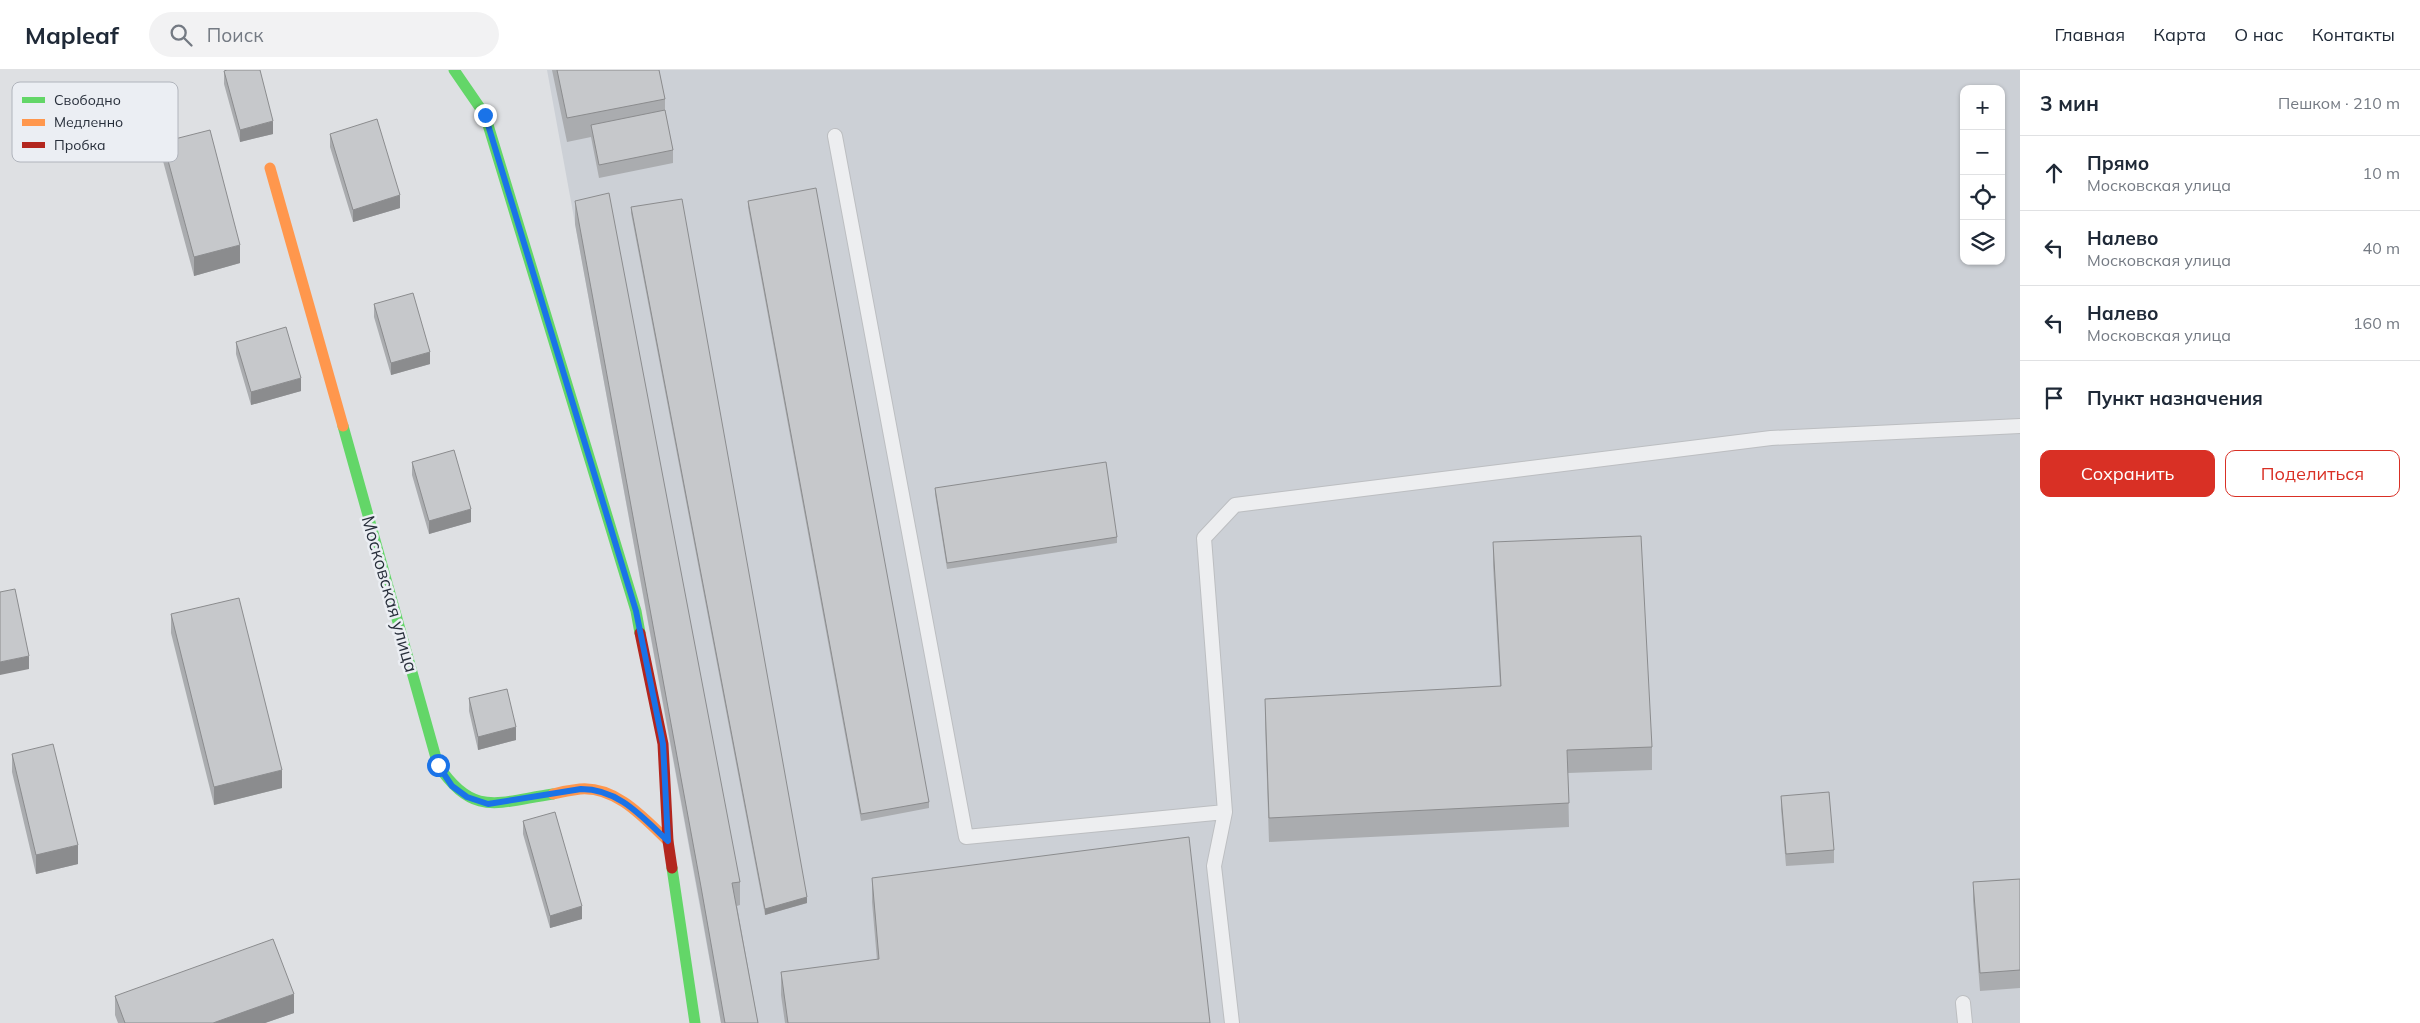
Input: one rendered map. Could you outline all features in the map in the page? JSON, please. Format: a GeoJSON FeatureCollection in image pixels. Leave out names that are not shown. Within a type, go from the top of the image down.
{"type":"FeatureCollection","features":[{"type":"Feature","properties":{"kind":"street"},"geometry":{"type":"LineString","coordinates":[[454,70],[485,115],[636,611],[663,744],[668,841],[695,1023]]}},
{"type":"Feature","properties":{"kind":"street","name":"Московская улица"},"geometry":{"type":"LineString","coordinates":[[270,168],[438,765],[452,786],[467,797],[488,804],[581,789],[597,789],[621,799],[668,841]]}},
{"type":"Feature","properties":{"kind":"lane"},"geometry":{"type":"LineString","coordinates":[[835,136],[966,837],[1225,812]]}},
{"type":"Feature","properties":{"kind":"lane"},"geometry":{"type":"LineString","coordinates":[[1232,1023],[1214,866],[1225,812],[1204,538],[1235,506],[1771,438],[2020,426]]}},
{"type":"Feature","properties":{"kind":"lane"},"geometry":{"type":"LineString","coordinates":[[1963,1003],[1965,1023]]}},
{"type":"Feature","properties":{"kind":"shaded area"},"geometry":{"type":"Polygon","coordinates":[[[547,70],[2020,70],[2020,1023],[721,1023],[547,70]]]}},
{"type":"Feature","properties":{"kind":"building"},"geometry":{"type":"Polygon","coordinates":[[[260,70],[273,121],[240,130],[224,71],[260,70]]]}},
{"type":"Feature","properties":{"kind":"building"},"geometry":{"type":"Polygon","coordinates":[[[557,70],[659,70],[665,99],[567,118],[557,70]]]}},
{"type":"Feature","properties":{"kind":"building"},"geometry":{"type":"Polygon","coordinates":[[[665,110],[673,150],[599,165],[591,125],[665,110]]]}},
{"type":"Feature","properties":{"kind":"building"},"geometry":{"type":"Polygon","coordinates":[[[377,119],[400,195],[353,210],[330,134],[377,119]]]}},
{"type":"Feature","properties":{"kind":"building"},"geometry":{"type":"Polygon","coordinates":[[[210,130],[240,245],[194,257],[168,162],[178,162],[178,138],[210,130]]]}},
{"type":"Feature","properties":{"kind":"building"},"geometry":{"type":"Polygon","coordinates":[[[816,188],[929,802],[861,814],[748,201],[816,188]]]}},
{"type":"Feature","properties":{"kind":"building"},"geometry":{"type":"Polygon","coordinates":[[[609,193],[740,882],[732,883],[758,1023],[725,1023],[575,201],[609,193]]]}},
{"type":"Feature","properties":{"kind":"building"},"geometry":{"type":"Polygon","coordinates":[[[682,199],[807,897],[765,909],[631,207],[682,199]]]}},
{"type":"Feature","properties":{"kind":"building"},"geometry":{"type":"Polygon","coordinates":[[[413,293],[430,352],[391,363],[374,304],[413,293]]]}},
{"type":"Feature","properties":{"kind":"building"},"geometry":{"type":"Polygon","coordinates":[[[286,327],[301,378],[251,392],[236,342],[286,327]]]}},
{"type":"Feature","properties":{"kind":"building"},"geometry":{"type":"Polygon","coordinates":[[[454,450],[471,509],[429,521],[412,462],[454,450]]]}},
{"type":"Feature","properties":{"kind":"building"},"geometry":{"type":"Polygon","coordinates":[[[1106,462],[1117,537],[947,563],[935,488],[1106,462]]]}},
{"type":"Feature","properties":{"kind":"building"},"geometry":{"type":"Polygon","coordinates":[[[1641,536],[1652,747],[1567,750],[1569,803],[1269,818],[1265,699],[1501,686],[1493,542],[1641,536]]]}},
{"type":"Feature","properties":{"kind":"building"},"geometry":{"type":"Polygon","coordinates":[[[15,589],[29,656],[0,662],[0,592],[15,589]]]}},
{"type":"Feature","properties":{"kind":"building"},"geometry":{"type":"Polygon","coordinates":[[[239,598],[282,770],[214,787],[171,614],[239,598]]]}},
{"type":"Feature","properties":{"kind":"building"},"geometry":{"type":"Polygon","coordinates":[[[507,689],[516,727],[478,737],[469,698],[507,689]]]}},
{"type":"Feature","properties":{"kind":"building"},"geometry":{"type":"Polygon","coordinates":[[[53,744],[78,845],[36,855],[12,754],[53,744]]]}},
{"type":"Feature","properties":{"kind":"building"},"geometry":{"type":"Polygon","coordinates":[[[1829,792],[1834,850],[1786,854],[1781,796],[1829,792]]]}},
{"type":"Feature","properties":{"kind":"building"},"geometry":{"type":"Polygon","coordinates":[[[555,812],[582,906],[550,916],[523,821],[555,812]]]}},
{"type":"Feature","properties":{"kind":"building"},"geometry":{"type":"Polygon","coordinates":[[[1189,837],[1210,1023],[788,1023],[781,972],[879,959],[872,878],[1189,837]]]}},
{"type":"Feature","properties":{"kind":"building"},"geometry":{"type":"Polygon","coordinates":[[[2020,879],[2020,970],[1980,973],[1973,882],[2020,879]]]}},
{"type":"Feature","properties":{"kind":"building"},"geometry":{"type":"Polygon","coordinates":[[[273,939],[294,994],[213,1023],[125,1023],[115,996],[273,939]]]}},
{"type":"Feature","properties":{"kind":"traffic: fast"},"geometry":{"type":"LineString","coordinates":[[454,70],[485,115],[636,611],[640,633]]}},
{"type":"Feature","properties":{"kind":"traffic: fast"},"geometry":{"type":"LineString","coordinates":[[343,426],[438,765],[451,782],[463,793],[475,800],[502,802],[553,794]]}},
{"type":"Feature","properties":{"kind":"traffic: fast"},"geometry":{"type":"LineString","coordinates":[[672,868],[695,1023]]}},
{"type":"Feature","properties":{"kind":"traffic: slow"},"geometry":{"type":"LineString","coordinates":[[270,168],[343,426]]}},
{"type":"Feature","properties":{"kind":"traffic: slow"},"geometry":{"type":"LineString","coordinates":[[553,794],[580,789],[593,789],[606,793],[628,805],[668,841]]}},
{"type":"Feature","properties":{"kind":"traffic: jam"},"geometry":{"type":"LineString","coordinates":[[640,633],[663,744],[668,841],[672,868]]}},
{"type":"Feature","properties":{"kind":"route"},"geometry":{"type":"LineString","coordinates":[[438,765],[452,786],[467,797],[488,804],[581,789],[597,789],[621,799],[668,841],[663,744],[636,611],[485,115]]}}]}
